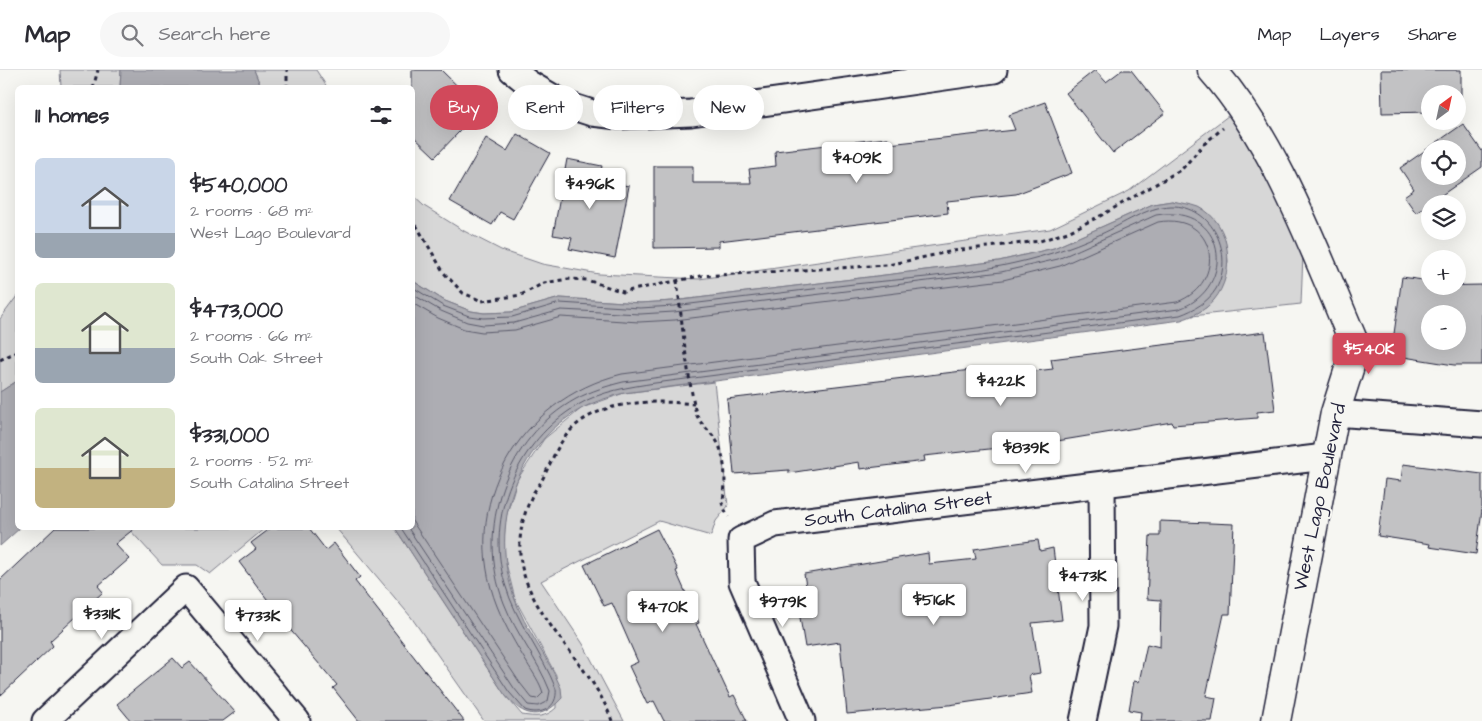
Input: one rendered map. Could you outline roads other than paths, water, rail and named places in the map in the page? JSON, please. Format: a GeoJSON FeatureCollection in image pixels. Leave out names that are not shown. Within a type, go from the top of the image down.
{"type":"FeatureCollection","features":[{"type":"Feature","properties":{"kind":"street"},"geometry":{"type":"LineString","coordinates":[[512,70],[528,83],[564,104],[592,113],[618,116],[692,113],[994,70]]}},
{"type":"Feature","properties":{"kind":"street","name":"West Lago Boulevard"},"geometry":{"type":"LineString","coordinates":[[1212,70],[1245,112],[1264,144],[1356,348],[1335,413],[1325,457],[1276,721]]}},
{"type":"Feature","properties":{"kind":"street"},"geometry":{"type":"LineString","coordinates":[[1335,413],[1482,424]]}},
{"type":"Feature","properties":{"kind":"street","name":"South Catalina Street"},"geometry":{"type":"LineString","coordinates":[[802,721],[742,582],[741,540],[775,524],[1325,457]]}},
{"type":"Feature","properties":{"kind":"street"},"geometry":{"type":"LineString","coordinates":[[1083,721],[1103,626],[1102,485]]}},
{"type":"Feature","properties":{"kind":"street"},"geometry":{"type":"LineString","coordinates":[[45,721],[186,588],[297,721]]}},
{"type":"Feature","properties":{"kind":"water"},"geometry":{"type":"Polygon","coordinates":[[[121,70],[254,70],[260,85],[120,85],[121,70]]]}},
{"type":"Feature","properties":{"kind":"water"},"geometry":{"type":"Polygon","coordinates":[[[1172,201],[1199,207],[1210,215],[1224,237],[1228,263],[1226,277],[1221,289],[1207,307],[1181,320],[624,393],[586,406],[558,425],[539,444],[524,466],[513,490],[507,516],[505,543],[507,570],[514,597],[524,620],[561,688],[562,698],[547,710],[533,714],[526,712],[512,703],[505,695],[396,530],[415,530],[415,282],[445,301],[471,311],[484,313],[511,312],[560,298],[640,303],[673,301],[999,261],[1054,248],[1153,204],[1172,201]]]}},
{"type":"Feature","properties":{"kind":"water"},"geometry":{"type":"Polygon","coordinates":[[[15,382],[15,530],[18,530],[0,546],[0,392],[15,382]]]}}]}
